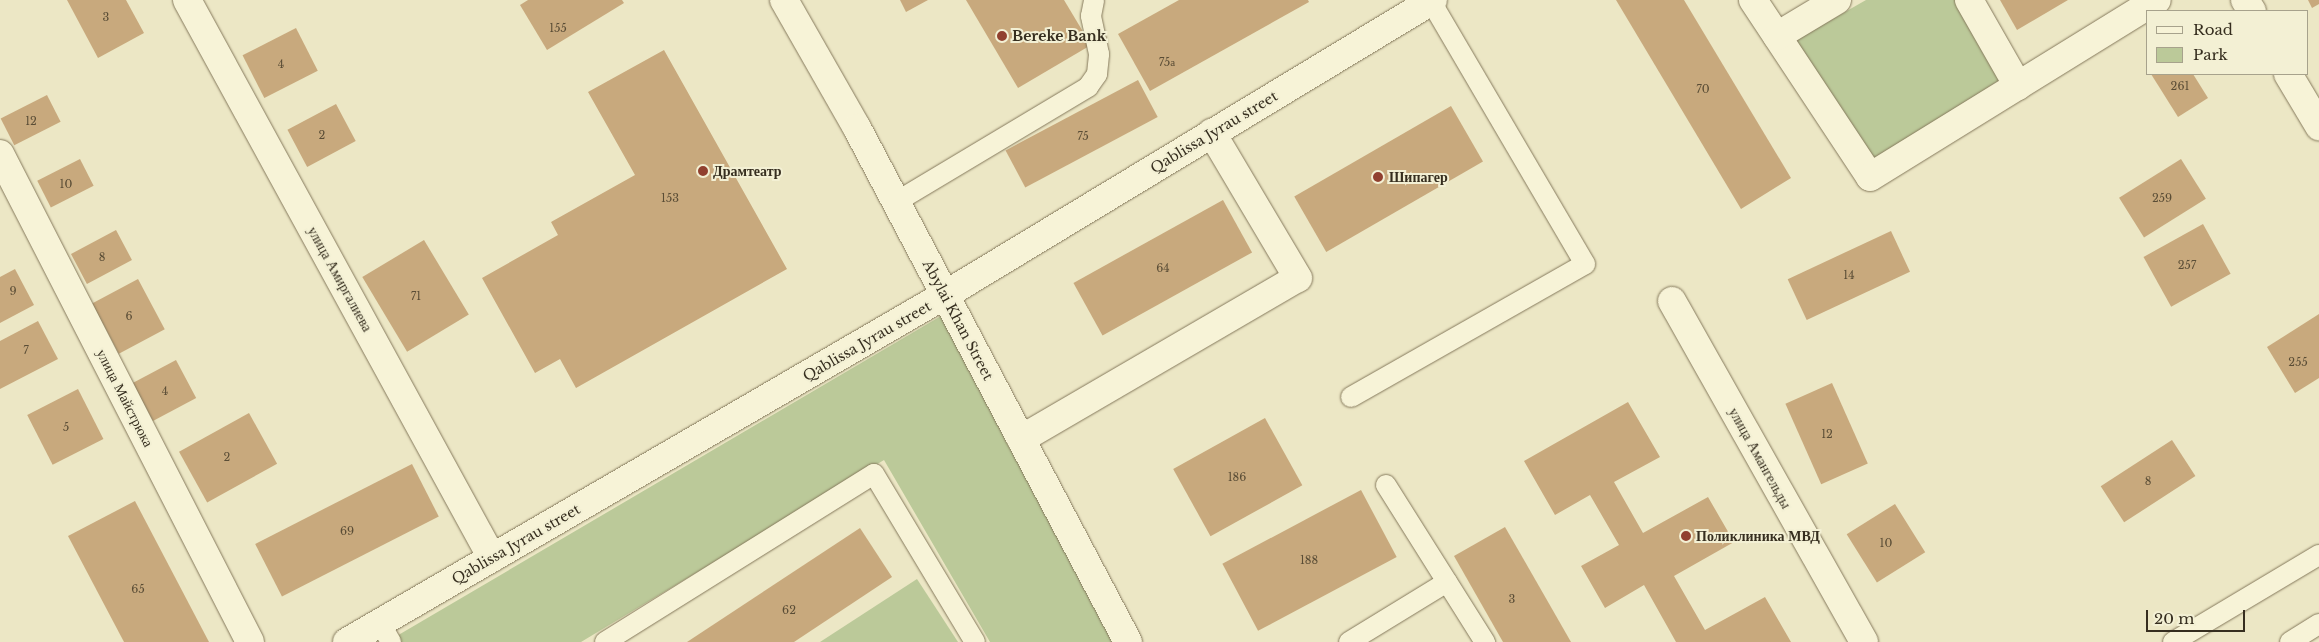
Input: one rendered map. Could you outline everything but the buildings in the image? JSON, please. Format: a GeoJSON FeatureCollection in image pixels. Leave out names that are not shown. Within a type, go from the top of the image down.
{"type":"FeatureCollection","features":[{"type":"Feature","properties":{"kind":"street","name":"улица Амиргалиева"},"geometry":{"type":"LineString","coordinates":[[187,0],[492,558]]}},
{"type":"Feature","properties":{"kind":"street","name":"Abylai Khan Street"},"geometry":{"type":"LineString","coordinates":[[784,0],[896,202],[1128,642]]}},
{"type":"Feature","properties":{"kind":"street"},"geometry":{"type":"LineString","coordinates":[[1753,0],[1870,177],[2157,0]]}},
{"type":"Feature","properties":{"kind":"street"},"geometry":{"type":"LineString","coordinates":[[1776,36],[1837,0]]}},
{"type":"Feature","properties":{"kind":"street"},"geometry":{"type":"LineString","coordinates":[[1969,0],[2018,86]]}},
{"type":"Feature","properties":{"kind":"street","name":"Qablissa Jyrau street"},"geometry":{"type":"LineString","coordinates":[[347,642],[385,633],[492,558],[945,295],[1432,1]]}},
{"type":"Feature","properties":{"kind":"street"},"geometry":{"type":"LineString","coordinates":[[2289,75],[2319,126]]}},
{"type":"Feature","properties":{"kind":"street"},"geometry":{"type":"LineString","coordinates":[[1021,439],[1298,278],[1212,133]]}},
{"type":"Feature","properties":{"kind":"street","name":"улица Майстрюка"},"geometry":{"type":"LineString","coordinates":[[0,154],[250,642]]}},
{"type":"Feature","properties":{"kind":"street","name":"улица Амангельды"},"geometry":{"type":"LineString","coordinates":[[1672,301],[1864,642]]}},
{"type":"Feature","properties":{"kind":"lane"},"geometry":{"type":"LineString","coordinates":[[896,202],[1088,87],[1097,74],[1099,54],[1091,16],[1094,0]]}},
{"type":"Feature","properties":{"kind":"lane"},"geometry":{"type":"LineString","coordinates":[[1351,397],[1584,264],[1432,1]]}},
{"type":"Feature","properties":{"kind":"lane"},"geometry":{"type":"LineString","coordinates":[[605,642],[874,474],[975,642]]}},
{"type":"Feature","properties":{"kind":"lane"},"geometry":{"type":"LineString","coordinates":[[1386,485],[1485,642]]}},
{"type":"Feature","properties":{"kind":"lane"},"geometry":{"type":"LineString","coordinates":[[2173,642],[2319,555]]}},
{"type":"Feature","properties":{"kind":"lane"},"geometry":{"type":"LineString","coordinates":[[1349,642],[1447,582]]}},
{"type":"Feature","properties":{"kind":"lane"},"geometry":{"type":"LineString","coordinates":[[2290,642],[2319,624]]}},
{"type":"Feature","properties":{"kind":"green space"},"geometry":{"type":"Polygon","coordinates":[[[1866,0],[1955,0],[2003,78],[1874,160],[1796,40],[1866,0]]]}},
{"type":"Feature","properties":{"kind":"green space"},"geometry":{"type":"Polygon","coordinates":[[[941,316],[1115,642],[990,642],[884,460],[581,642],[399,642],[395,637],[941,316]]]}},
{"type":"Feature","properties":{"kind":"green space"},"geometry":{"type":"Polygon","coordinates":[[[917,579],[958,642],[820,642],[917,579]]]}},
{"type":"Feature","properties":{"kind":"place","name":"Bereke Bank"},"geometry":{"type":"Point","coordinates":[1002,36]}},
{"type":"Feature","properties":{"kind":"place","name":"Драмтеатр"},"geometry":{"type":"Point","coordinates":[703,171]}},
{"type":"Feature","properties":{"kind":"place","name":"Шипагер"},"geometry":{"type":"Point","coordinates":[1378,177]}},
{"type":"Feature","properties":{"kind":"place","name":"Поликлиника МВД"},"geometry":{"type":"Point","coordinates":[1686,536]}}]}
